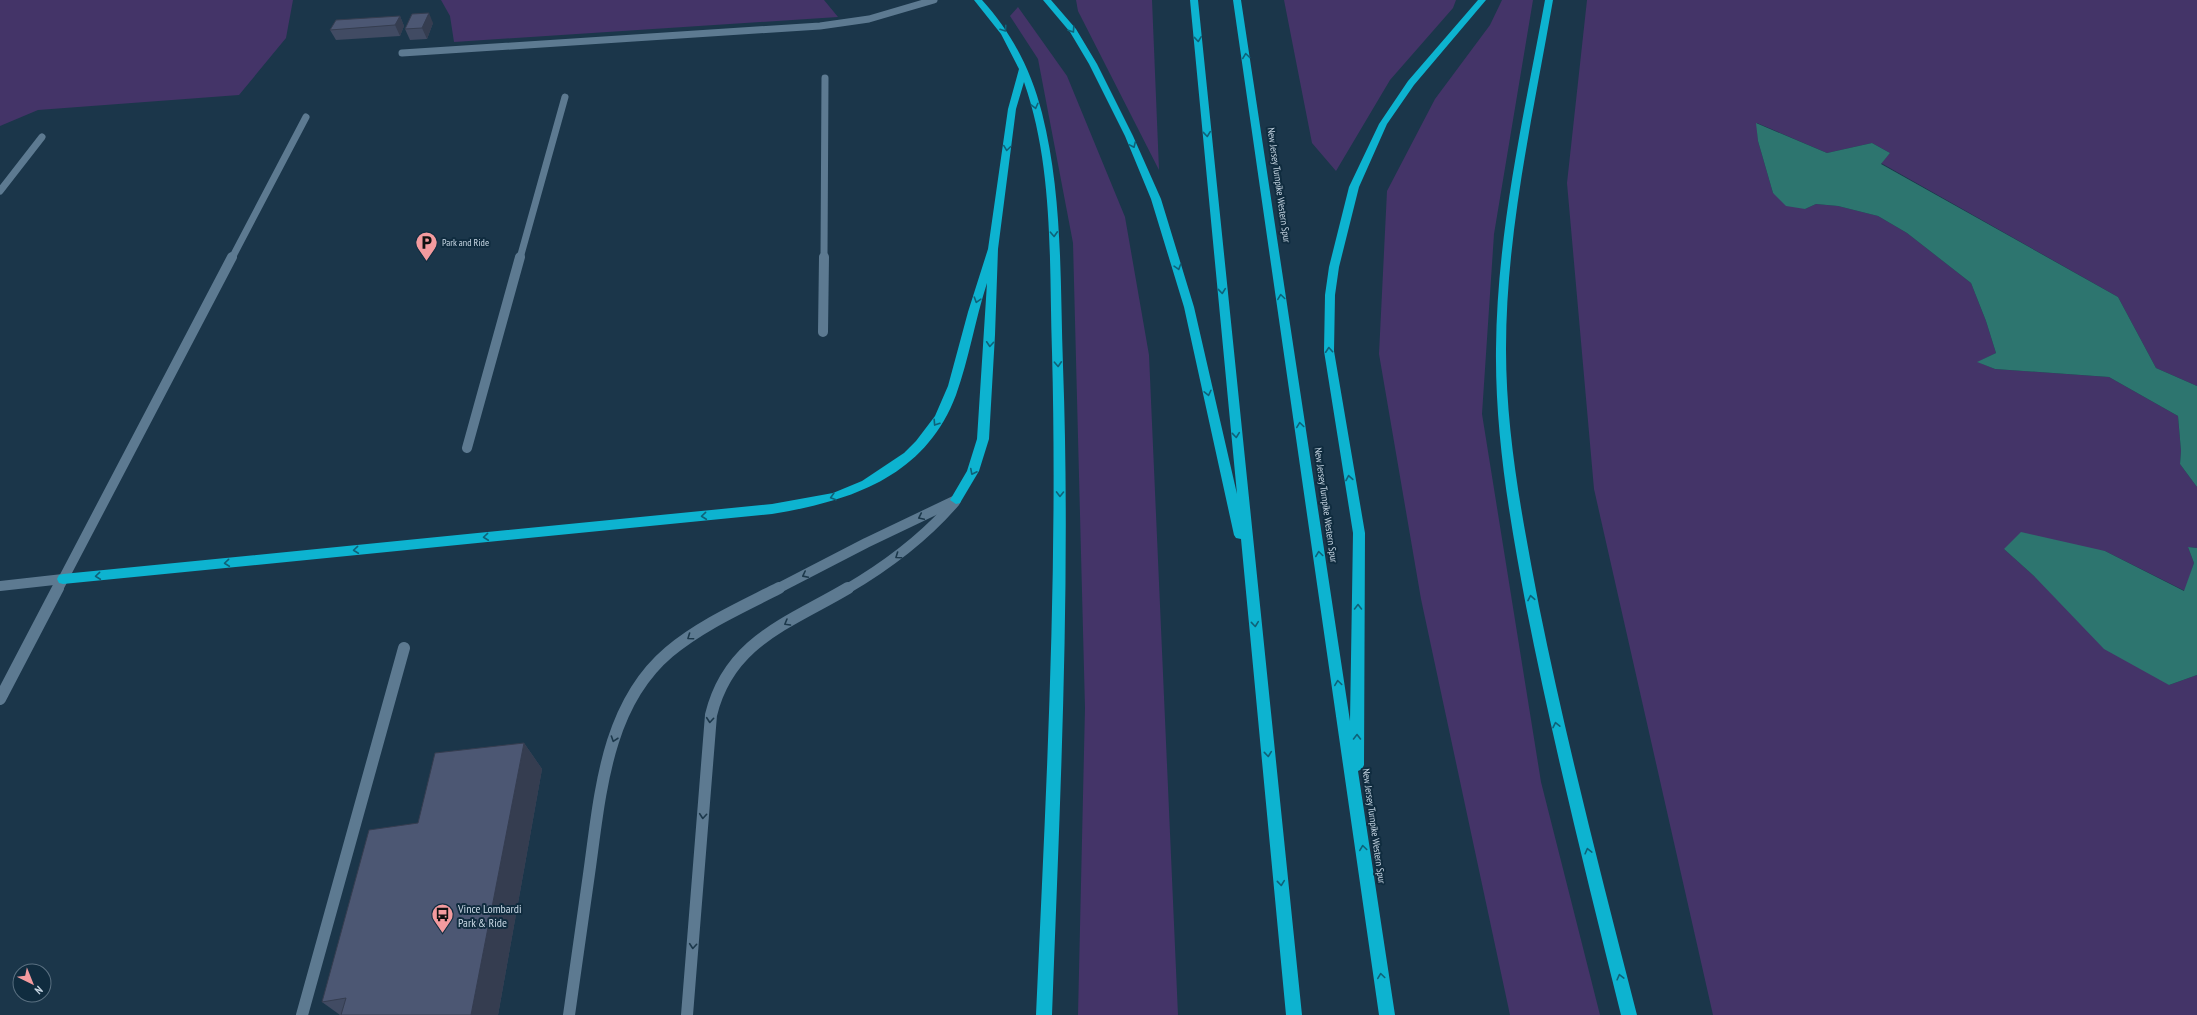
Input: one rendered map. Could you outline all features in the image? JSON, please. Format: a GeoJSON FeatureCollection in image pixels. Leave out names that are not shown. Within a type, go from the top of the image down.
{"type":"FeatureCollection","features":[{"type":"Feature","properties":{"kind":"highway"},"geometry":{"type":"LineString","coordinates":[[978,0],[1004,29],[1019,57],[1023,69],[1040,126],[1050,185],[1055,248],[1060,410],[1056,678],[1044,1015]]}},
{"type":"Feature","properties":{"kind":"highway"},"geometry":{"type":"LineString","coordinates":[[1194,0],[1294,1015]]}},
{"type":"Feature","properties":{"kind":"highway","name":"New Jersey Turnpike Western Spur"},"geometry":{"type":"LineString","coordinates":[[1237,0],[1387,1015]]}},
{"type":"Feature","properties":{"kind":"highway"},"geometry":{"type":"LineString","coordinates":[[1356,804],[1359,533],[1328,351],[1330,295],[1346,214],[1354,187],[1383,124],[1411,83],[1482,0]]}},
{"type":"Feature","properties":{"kind":"highway"},"geometry":{"type":"LineString","coordinates":[[1549,0],[1506,254],[1501,351],[1503,401],[1509,463],[1520,541],[1558,735],[1629,1015]]}},
{"type":"Feature","properties":{"kind":"highway"},"geometry":{"type":"LineString","coordinates":[[1051,2],[1073,31],[1093,64],[1129,136],[1156,199],[1189,307],[1251,586]]}},
{"type":"Feature","properties":{"kind":"highway"},"geometry":{"type":"LineString","coordinates":[[956,500],[974,470],[984,439],[993,249],[1012,109],[1023,69]]}},
{"type":"Feature","properties":{"kind":"highway"},"geometry":{"type":"LineString","coordinates":[[63,579],[772,509],[799,505],[851,491],[892,468],[925,439],[938,421],[955,382],[963,358],[967,334],[993,249]]}},
{"type":"Feature","properties":{"kind":"lane"},"geometry":{"type":"LineString","coordinates":[[402,53],[820,26],[869,20],[934,0]]}},
{"type":"Feature","properties":{"kind":"lane"},"geometry":{"type":"LineString","coordinates":[[823,332],[824,78]]}},
{"type":"Feature","properties":{"kind":"lane"},"geometry":{"type":"LineString","coordinates":[[467,448],[565,97]]}},
{"type":"Feature","properties":{"kind":"lane"},"geometry":{"type":"LineString","coordinates":[[0,699],[306,117]]}},
{"type":"Feature","properties":{"kind":"lane"},"geometry":{"type":"LineString","coordinates":[[0,191],[42,136]]}},
{"type":"Feature","properties":{"kind":"lane"},"geometry":{"type":"LineString","coordinates":[[570,1015],[598,813],[609,756],[620,722],[635,693],[669,652],[715,621],[866,543],[956,500]]}},
{"type":"Feature","properties":{"kind":"lane"},"geometry":{"type":"LineString","coordinates":[[687,1015],[711,715],[715,695],[724,676],[739,657],[756,642],[885,565],[908,549],[943,517],[956,500]]}},
{"type":"Feature","properties":{"kind":"lane"},"geometry":{"type":"LineString","coordinates":[[0,586],[63,579]]}},
{"type":"Feature","properties":{"kind":"lane"},"geometry":{"type":"LineString","coordinates":[[302,1015],[404,648]]}},
{"type":"Feature","properties":{"kind":"shaded area"},"geometry":{"type":"Polygon","coordinates":[[[0,0],[293,0],[286,38],[239,95],[38,110],[0,126],[0,0]]]}},
{"type":"Feature","properties":{"kind":"shaded area"},"geometry":{"type":"Polygon","coordinates":[[[441,0],[824,0],[838,17],[454,42],[450,16],[441,0]]]}},
{"type":"Feature","properties":{"kind":"shaded area"},"geometry":{"type":"Polygon","coordinates":[[[1076,0],[1152,0],[1159,170],[1078,11],[1076,0]]]}},
{"type":"Feature","properties":{"kind":"shaded area"},"geometry":{"type":"Polygon","coordinates":[[[1284,0],[1456,0],[1453,8],[1390,80],[1336,171],[1312,143],[1284,0]]]}},
{"type":"Feature","properties":{"kind":"shaded area"},"geometry":{"type":"Polygon","coordinates":[[[1502,0],[1533,0],[1494,234],[1482,414],[1541,782],[1600,1015],[1510,1015],[1421,599],[1379,354],[1387,191],[1435,99],[1490,25],[1502,0]]]}},
{"type":"Feature","properties":{"kind":"shaded area"},"geometry":{"type":"Polygon","coordinates":[[[1587,0],[2197,0],[2197,386],[2156,368],[2118,297],[1881,163],[1890,153],[1872,143],[1827,153],[1757,123],[1758,141],[1773,193],[1805,209],[1816,204],[1838,206],[1878,216],[1907,233],[1971,283],[1986,321],[1996,353],[1978,362],[1995,369],[2109,377],[2178,416],[2181,451],[2180,464],[2197,487],[2197,548],[2188,547],[2194,563],[2185,591],[2105,551],[2004,549],[2034,576],[2169,685],[2197,675],[2197,1015],[1713,1015],[1594,489],[1567,183],[1587,0]]]}},
{"type":"Feature","properties":{"kind":"shaded area"},"geometry":{"type":"Polygon","coordinates":[[[1018,7],[1067,76],[1125,217],[1149,355],[1178,1015],[1078,1015],[1085,708],[1073,243],[1038,59],[1010,16],[1018,7]]]}},
{"type":"Feature","properties":{"kind":"shaded area"},"geometry":{"type":"Polygon","coordinates":[[[1756,123],[1827,153],[1872,143],[1890,153],[1881,164],[2118,297],[2156,368],[2197,386],[2197,487],[2180,464],[2181,451],[2178,416],[2109,377],[1995,369],[1977,362],[1996,353],[1986,321],[1971,283],[1907,233],[1878,216],[1838,206],[1816,204],[1805,209],[1786,206],[1773,193],[1758,141],[1756,123]]]}},
{"type":"Feature","properties":{"kind":"shaded area"},"geometry":{"type":"Polygon","coordinates":[[[2021,532],[2105,551],[2184,591],[2194,563],[2188,547],[2197,548],[2197,675],[2169,685],[2104,649],[2034,576],[2004,549],[2021,532]]]}},
{"type":"Feature","properties":{"kind":"building"},"geometry":{"type":"Polygon","coordinates":[[[429,13],[422,28],[405,29],[412,14],[429,13]]]}},
{"type":"Feature","properties":{"kind":"building"},"geometry":{"type":"Polygon","coordinates":[[[400,16],[395,25],[330,30],[336,20],[400,16]]]}},
{"type":"Feature","properties":{"kind":"building","name":"Vince Lombardi Park & Ride"},"geometry":{"type":"Polygon","coordinates":[[[524,743],[471,1015],[341,1015],[346,998],[322,1002],[369,830],[418,823],[435,753],[524,743]]]}},
{"type":"Feature","properties":{"kind":"place","name":"Park and Ride"},"geometry":{"type":"Point","coordinates":[426,262]}},
{"type":"Feature","properties":{"kind":"place","name":"Vince Lombardi Park & Ride"},"geometry":{"type":"Point","coordinates":[443,934]}}]}
